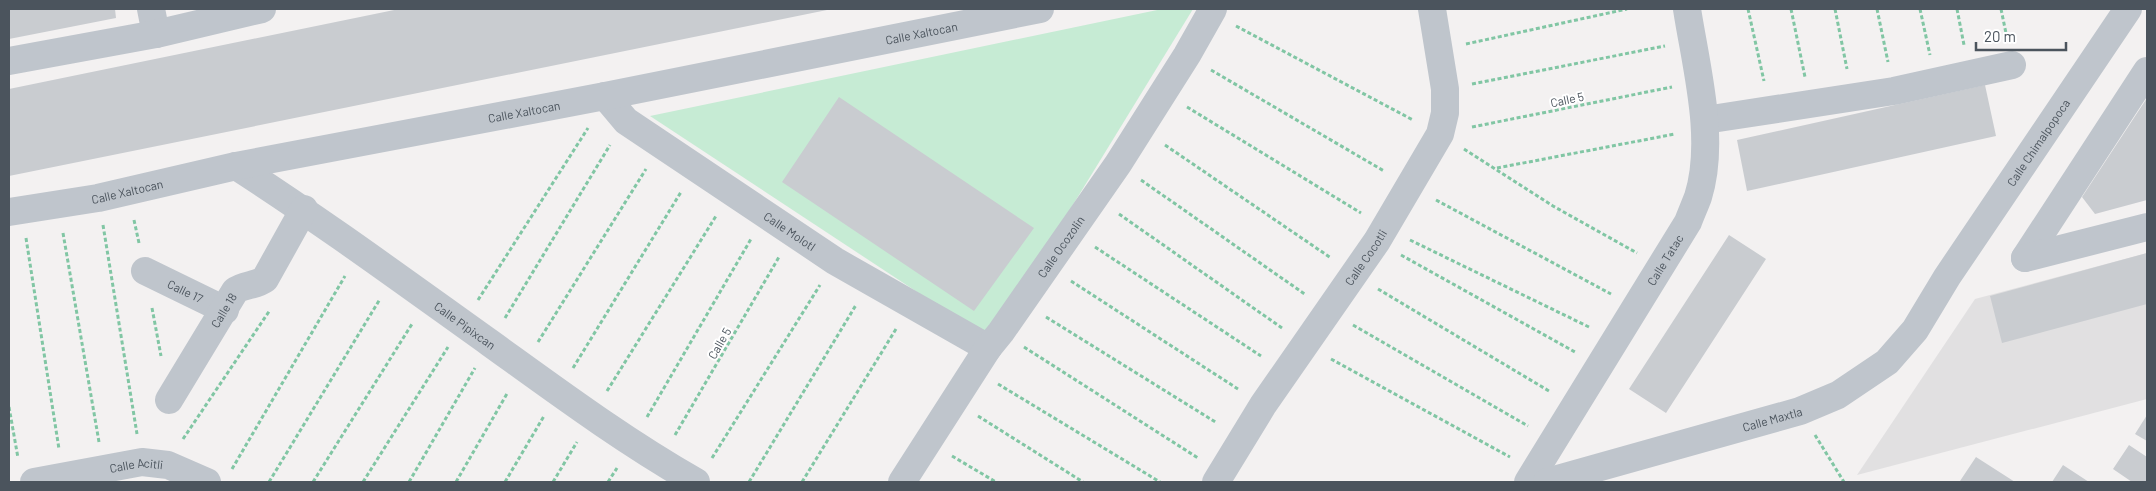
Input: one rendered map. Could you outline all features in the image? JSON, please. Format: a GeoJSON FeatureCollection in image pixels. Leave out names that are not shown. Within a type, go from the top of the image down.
{"type":"FeatureCollection","features":[{"type":"Feature","properties":{"kind":"street"},"geometry":{"type":"LineString","coordinates":[[9,61],[154,21],[262,9]]}},
{"type":"Feature","properties":{"kind":"street","name":"Calle Xaltocan"},"geometry":{"type":"LineString","coordinates":[[15,211],[58,206],[236,166],[606,96],[1040,9]]}},
{"type":"Feature","properties":{"kind":"street","name":"Calle Cocotli"},"geometry":{"type":"LineString","coordinates":[[1211,473],[1263,405],[1355,275],[1440,134],[1445,113],[1445,89],[1432,9]]}},
{"type":"Feature","properties":{"kind":"street","name":"Calle Tatac"},"geometry":{"type":"LineString","coordinates":[[1528,482],[1688,222],[1698,197],[1704,171],[1704,124],[1687,9]]}},
{"type":"Feature","properties":{"kind":"street","name":"Calle Chimalpopoca"},"geometry":{"type":"LineString","coordinates":[[1947,277],[2128,9]]}},
{"type":"Feature","properties":{"kind":"street","name":"Calle Ocozolin"},"geometry":{"type":"LineString","coordinates":[[902,482],[988,350],[1096,198],[1186,56],[1212,11]]}},
{"type":"Feature","properties":{"kind":"street"},"geometry":{"type":"LineString","coordinates":[[1704,124],[1770,110],[1936,83],[2012,65]]}},
{"type":"Feature","properties":{"kind":"street"},"geometry":{"type":"LineString","coordinates":[[2147,71],[2025,258],[2147,227]]}},
{"type":"Feature","properties":{"kind":"street","name":"Calle Molotl"},"geometry":{"type":"LineString","coordinates":[[606,96],[626,121],[835,261],[871,280],[988,350]]}},
{"type":"Feature","properties":{"kind":"street","name":"Calle Pipixcan"},"geometry":{"type":"LineString","coordinates":[[236,166],[304,209],[591,417],[660,461],[702,474]]}},
{"type":"Feature","properties":{"kind":"street","name":"Calle 18"},"geometry":{"type":"LineString","coordinates":[[169,400],[235,291],[245,285],[260,282],[268,275],[304,209]]}},
{"type":"Feature","properties":{"kind":"street","name":"Calle 17"},"geometry":{"type":"LineString","coordinates":[[145,271],[225,310]]}},
{"type":"Feature","properties":{"kind":"street","name":"Calle Maxtla"},"geometry":{"type":"LineString","coordinates":[[1547,482],[1800,411],[1838,395],[1887,362],[1915,330],[1947,277]]}},
{"type":"Feature","properties":{"kind":"street","name":"Calle Acitli"},"geometry":{"type":"LineString","coordinates":[[27,475],[142,462],[168,466],[207,482]]}},
{"type":"Feature","properties":{"kind":"path"},"geometry":{"type":"LineString","coordinates":[[1439,50],[1627,9]]}},
{"type":"Feature","properties":{"kind":"path"},"geometry":{"type":"LineString","coordinates":[[1748,9],[1770,110]]}},
{"type":"Feature","properties":{"kind":"path"},"geometry":{"type":"LineString","coordinates":[[1791,9],[1811,104]]}},
{"type":"Feature","properties":{"kind":"path"},"geometry":{"type":"LineString","coordinates":[[1835,9],[1853,97]]}},
{"type":"Feature","properties":{"kind":"path"},"geometry":{"type":"LineString","coordinates":[[1877,9],[1894,91]]}},
{"type":"Feature","properties":{"kind":"path"},"geometry":{"type":"LineString","coordinates":[[1920,9],[1936,83]]}},
{"type":"Feature","properties":{"kind":"path"},"geometry":{"type":"LineString","coordinates":[[1957,9],[1972,74]]}},
{"type":"Feature","properties":{"kind":"path"},"geometry":{"type":"LineString","coordinates":[[1212,11],[1440,134],[1553,206],[1661,266]]}},
{"type":"Feature","properties":{"kind":"path"},"geometry":{"type":"LineString","coordinates":[[1445,89],[1692,40]]}},
{"type":"Feature","properties":{"kind":"path"},"geometry":{"type":"LineString","coordinates":[[1186,56],[1410,186],[1635,307]]}},
{"type":"Feature","properties":{"kind":"path","name":"Calle 5"},"geometry":{"type":"LineString","coordinates":[[1440,134],[1698,81]]}},
{"type":"Feature","properties":{"kind":"path"},"geometry":{"type":"LineString","coordinates":[[1163,92],[1381,234],[1570,349]]}},
{"type":"Feature","properties":{"kind":"path"},"geometry":{"type":"LineString","coordinates":[[1496,168],[1704,124]]}},
{"type":"Feature","properties":{"kind":"path"},"geometry":{"type":"LineString","coordinates":[[1140,127],[1355,275],[1544,389]]}},
{"type":"Feature","properties":{"kind":"path"},"geometry":{"type":"LineString","coordinates":[[363,482],[462,324],[582,140]]}},
{"type":"Feature","properties":{"kind":"path"},"geometry":{"type":"LineString","coordinates":[[409,482],[605,152]]}},
{"type":"Feature","properties":{"kind":"path"},"geometry":{"type":"LineString","coordinates":[[1118,164],[1330,311],[1521,422]]}},
{"type":"Feature","properties":{"kind":"path"},"geometry":{"type":"LineString","coordinates":[[456,482],[522,368],[641,176]]}},
{"type":"Feature","properties":{"kind":"path"},"geometry":{"type":"LineString","coordinates":[[128,190],[169,400]]}},
{"type":"Feature","properties":{"kind":"path"},"geometry":{"type":"LineString","coordinates":[[98,198],[138,440]]}},
{"type":"Feature","properties":{"kind":"path"},"geometry":{"type":"LineString","coordinates":[[1096,198],[1306,345],[1364,379],[1504,454]]}},
{"type":"Feature","properties":{"kind":"path"},"geometry":{"type":"LineString","coordinates":[[505,482],[557,392],[676,200]]}},
{"type":"Feature","properties":{"kind":"path"},"geometry":{"type":"LineString","coordinates":[[58,206],[100,452]]}},
{"type":"Feature","properties":{"kind":"path"},"geometry":{"type":"LineString","coordinates":[[15,211],[60,454]]}},
{"type":"Feature","properties":{"kind":"path"},"geometry":{"type":"LineString","coordinates":[[553,482],[714,218]]}},
{"type":"Feature","properties":{"kind":"path"},"geometry":{"type":"LineString","coordinates":[[1072,232],[1286,373]]}},
{"type":"Feature","properties":{"kind":"path","name":"Calle 5"},"geometry":{"type":"LineString","coordinates":[[660,461],[794,233]]}},
{"type":"Feature","properties":{"kind":"path"},"geometry":{"type":"LineString","coordinates":[[1381,234],[1583,324]]}},
{"type":"Feature","properties":{"kind":"path"},"geometry":{"type":"LineString","coordinates":[[632,443],[748,243]]}},
{"type":"Feature","properties":{"kind":"path"},"geometry":{"type":"LineString","coordinates":[[231,470],[360,250]]}},
{"type":"Feature","properties":{"kind":"path"},"geometry":{"type":"LineString","coordinates":[[702,474],[835,261]]}},
{"type":"Feature","properties":{"kind":"path"},"geometry":{"type":"LineString","coordinates":[[1047,266],[1263,405]]}},
{"type":"Feature","properties":{"kind":"path"},"geometry":{"type":"LineString","coordinates":[[269,482],[394,275]]}},
{"type":"Feature","properties":{"kind":"path"},"geometry":{"type":"LineString","coordinates":[[749,482],[871,280]]}},
{"type":"Feature","properties":{"kind":"path"},"geometry":{"type":"LineString","coordinates":[[314,482],[427,299]]}},
{"type":"Feature","properties":{"kind":"path"},"geometry":{"type":"LineString","coordinates":[[1022,302],[1219,424]]}},
{"type":"Feature","properties":{"kind":"path"},"geometry":{"type":"LineString","coordinates":[[802,482],[911,304]]}},
{"type":"Feature","properties":{"kind":"path"},"geometry":{"type":"LineString","coordinates":[[184,438],[272,308]]}},
{"type":"Feature","properties":{"kind":"path"},"geometry":{"type":"LineString","coordinates":[[988,350],[1211,473]]}},
{"type":"Feature","properties":{"kind":"path"},"geometry":{"type":"LineString","coordinates":[[988,350],[1160,482]]}},
{"type":"Feature","properties":{"kind":"path"},"geometry":{"type":"LineString","coordinates":[[954,401],[1084,482]]}},
{"type":"Feature","properties":{"kind":"path"},"geometry":{"type":"LineString","coordinates":[[9,407],[27,475]]}},
{"type":"Feature","properties":{"kind":"path"},"geometry":{"type":"LineString","coordinates":[[1800,411],[1844,482]]}},
{"type":"Feature","properties":{"kind":"path"},"geometry":{"type":"LineString","coordinates":[[928,441],[996,482]]}},
{"type":"Feature","properties":{"kind":"shaded area"},"geometry":{"type":"Polygon","coordinates":[[[2147,253],[2147,399],[1857,475],[1975,299],[2147,253]]]}},
{"type":"Feature","properties":{"kind":"green space"},"geometry":{"type":"Polygon","coordinates":[[[1162,9],[1193,9],[990,340],[650,116],[1162,9]]]}},
{"type":"Feature","properties":{"kind":"building"},"geometry":{"type":"Polygon","coordinates":[[[9,9],[115,9],[116,18],[9,39],[9,9]]]}},
{"type":"Feature","properties":{"kind":"building"},"geometry":{"type":"Polygon","coordinates":[[[399,9],[827,10],[9,176],[9,89],[399,9]]]}},
{"type":"Feature","properties":{"kind":"building"},"geometry":{"type":"Polygon","coordinates":[[[1985,85],[1996,136],[1747,191],[1737,140],[1985,85]]]}},
{"type":"Feature","properties":{"kind":"building"},"geometry":{"type":"Polygon","coordinates":[[[839,97],[1034,228],[974,311],[782,182],[839,97]]]}},
{"type":"Feature","properties":{"kind":"building"},"geometry":{"type":"Polygon","coordinates":[[[2147,98],[2147,200],[2095,214],[2082,197],[2147,98]]]}},
{"type":"Feature","properties":{"kind":"building"},"geometry":{"type":"Polygon","coordinates":[[[1729,235],[1766,259],[1666,413],[1629,389],[1729,235]]]}},
{"type":"Feature","properties":{"kind":"building"},"geometry":{"type":"Polygon","coordinates":[[[2147,253],[2147,304],[2002,343],[1990,296],[2147,253]]]}},
{"type":"Feature","properties":{"kind":"building"},"geometry":{"type":"Polygon","coordinates":[[[2147,415],[2147,441],[2135,434],[2147,415]]]}},
{"type":"Feature","properties":{"kind":"building"},"geometry":{"type":"Polygon","coordinates":[[[2129,445],[2147,457],[2147,482],[2132,482],[2113,469],[2129,445]]]}},
{"type":"Feature","properties":{"kind":"building"},"geometry":{"type":"Polygon","coordinates":[[[1976,457],[2015,482],[1960,481],[1976,457]]]}},
{"type":"Feature","properties":{"kind":"building"},"geometry":{"type":"Polygon","coordinates":[[[2063,465],[2089,482],[2052,482],[2063,465]]]}}]}
